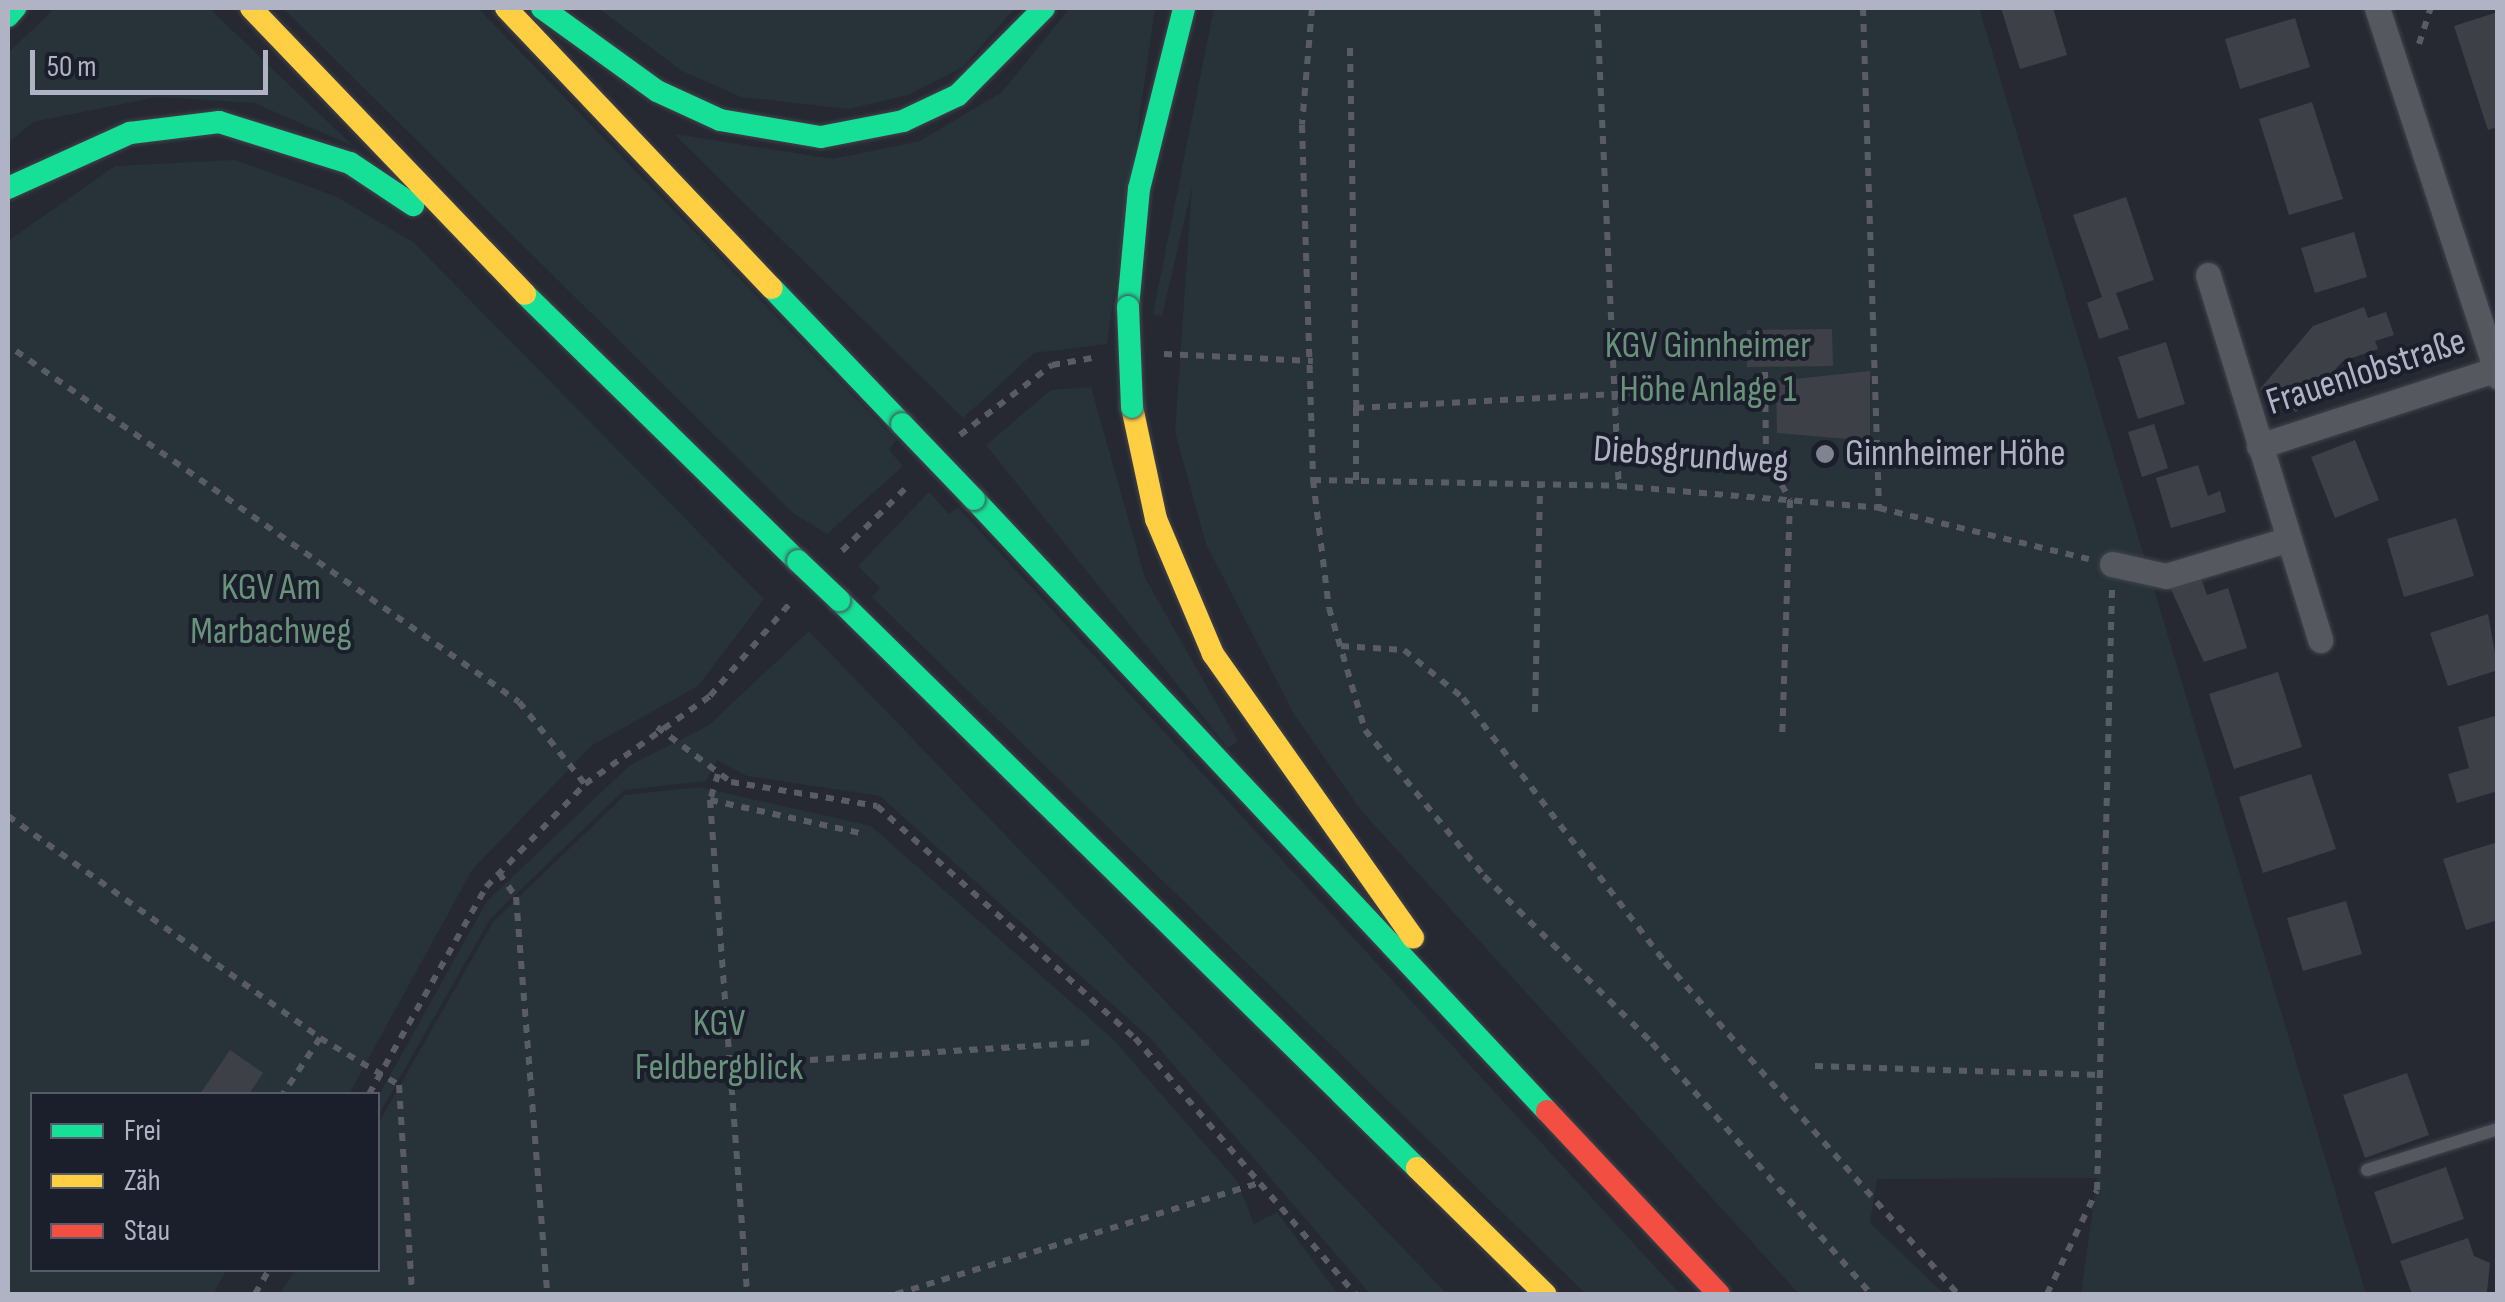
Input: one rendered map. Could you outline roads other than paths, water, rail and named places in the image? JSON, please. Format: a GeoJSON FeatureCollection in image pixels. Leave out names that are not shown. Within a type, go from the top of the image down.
{"type":"FeatureCollection","features":[{"type":"Feature","properties":{"kind":"highway"},"geometry":{"type":"LineString","coordinates":[[8,16],[15,8]]}},
{"type":"Feature","properties":{"kind":"highway"},"geometry":{"type":"LineString","coordinates":[[251,8],[489,259],[1546,1294]]}},
{"type":"Feature","properties":{"kind":"highway"},"geometry":{"type":"LineString","coordinates":[[506,8],[1484,1038],[1719,1294]]}},
{"type":"Feature","properties":{"kind":"highway"},"geometry":{"type":"LineString","coordinates":[[542,8],[689,106],[767,133],[821,137],[903,121],[958,96],[1044,8]]}},
{"type":"Feature","properties":{"kind":"highway"},"geometry":{"type":"LineString","coordinates":[[1176,8],[1140,189],[1128,307],[1132,407],[1156,519],[1214,654],[1484,1038]]}},
{"type":"Feature","properties":{"kind":"highway"},"geometry":{"type":"LineString","coordinates":[[1171,44],[1184,8]]}},
{"type":"Feature","properties":{"kind":"highway"},"geometry":{"type":"LineString","coordinates":[[8,188],[58,158],[130,133],[220,122],[350,163],[489,259]]}},
{"type":"Feature","properties":{"kind":"street","name":"Frauenlobstraße"},"geometry":{"type":"LineString","coordinates":[[2259,446],[2496,373],[2377,8]]}},
{"type":"Feature","properties":{"kind":"street","name":"Frauenlobstraße"},"geometry":{"type":"LineString","coordinates":[[2208,275],[2320,640]]}},
{"type":"Feature","properties":{"kind":"street"},"geometry":{"type":"LineString","coordinates":[[2112,564],[2166,576],[2289,539]]}},
{"type":"Feature","properties":{"kind":"lane"},"geometry":{"type":"LineString","coordinates":[[2367,1170],[2498,1129]]}},
{"type":"Feature","properties":{"kind":"place","name":"Ginnheimer Höhe"},"geometry":{"type":"Point","coordinates":[1825,454]}},
{"type":"Feature","properties":{"kind":"park label","name":"KGV Ginnheimer Höhe Anlage 1"},"geometry":{"type":"Point","coordinates":[1708,368]}},
{"type":"Feature","properties":{"kind":"park label","name":"KGV Am Marbachweg"},"geometry":{"type":"Point","coordinates":[271,610]}},
{"type":"Feature","properties":{"kind":"park label","name":"KGV Feldbergblick"},"geometry":{"type":"Point","coordinates":[719,1046]}}]}
